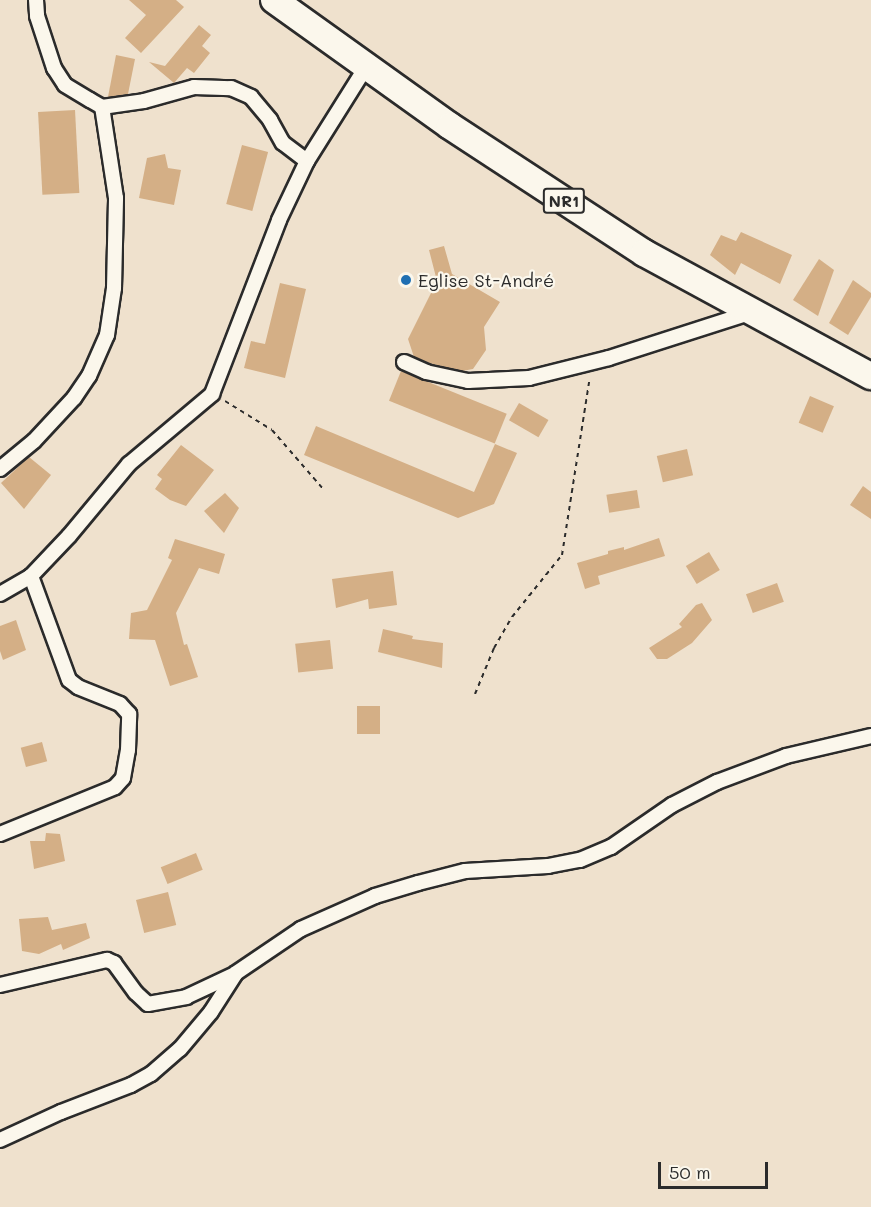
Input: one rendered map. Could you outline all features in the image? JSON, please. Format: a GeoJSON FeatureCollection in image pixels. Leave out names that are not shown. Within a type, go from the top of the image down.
{"type":"FeatureCollection","features":[{"type":"Feature","properties":{"kind":"highway","name":"NR1"},"geometry":{"type":"LineString","coordinates":[[274,0],[366,67],[635,247],[871,376]]}},
{"type":"Feature","properties":{"kind":"street"},"geometry":{"type":"LineString","coordinates":[[36,0],[39,24],[54,68],[65,85],[102,106],[144,101],[194,87],[231,88],[251,97],[270,120],[283,143],[307,161]]}},
{"type":"Feature","properties":{"kind":"street"},"geometry":{"type":"LineString","coordinates":[[0,594],[31,576],[69,536],[129,464],[212,394],[279,220],[307,161],[366,67]]}},
{"type":"Feature","properties":{"kind":"street"},"geometry":{"type":"LineString","coordinates":[[0,469],[34,441],[74,398],[89,376],[107,335],[114,288],[116,198],[102,106]]}},
{"type":"Feature","properties":{"kind":"street"},"geometry":{"type":"LineString","coordinates":[[404,362],[426,372],[468,381],[530,378],[592,362],[752,312]]}},
{"type":"Feature","properties":{"kind":"street"},"geometry":{"type":"LineString","coordinates":[[0,834],[115,787],[123,778],[128,750],[129,714],[120,704],[78,687],[69,680],[31,576]]}},
{"type":"Feature","properties":{"kind":"street"},"geometry":{"type":"LineString","coordinates":[[0,986],[107,960],[114,963],[136,993],[148,1004],[186,997],[236,973],[301,929],[375,896],[465,871],[548,866],[580,860],[611,847],[672,805],[717,782],[786,756],[871,736]]}},
{"type":"Feature","properties":{"kind":"street"},"geometry":{"type":"LineString","coordinates":[[0,1140],[152,1074],[188,1040],[211,1012],[236,973]]}},
{"type":"Feature","properties":{"kind":"path"},"geometry":{"type":"LineString","coordinates":[[475,694],[494,648],[512,617],[562,555],[592,362]]}},
{"type":"Feature","properties":{"kind":"path"},"geometry":{"type":"LineString","coordinates":[[212,394],[272,430],[324,490]]}},
{"type":"Feature","properties":{"kind":"building"},"geometry":{"type":"Polygon","coordinates":[[[129,0],[176,0],[184,7],[141,53],[125,38],[146,15],[129,0]]]}},
{"type":"Feature","properties":{"kind":"building"},"geometry":{"type":"Polygon","coordinates":[[[199,25],[211,35],[202,46],[210,53],[194,73],[187,68],[174,83],[149,62],[165,66],[199,25]]]}},
{"type":"Feature","properties":{"kind":"building"},"geometry":{"type":"Polygon","coordinates":[[[116,55],[135,59],[128,94],[108,97],[116,55]]]}},
{"type":"Feature","properties":{"kind":"building"},"geometry":{"type":"Polygon","coordinates":[[[75,110],[79,193],[42,195],[38,112],[75,110]]]}},
{"type":"Feature","properties":{"kind":"building"},"geometry":{"type":"Polygon","coordinates":[[[242,145],[268,152],[252,211],[226,204],[242,145]]]}},
{"type":"Feature","properties":{"kind":"building"},"geometry":{"type":"Polygon","coordinates":[[[165,154],[168,168],[181,170],[174,205],[139,198],[147,158],[165,154]]]}},
{"type":"Feature","properties":{"kind":"building"},"geometry":{"type":"Polygon","coordinates":[[[741,232],[792,255],[780,284],[741,263],[735,275],[710,255],[721,235],[736,241],[741,232]]]}},
{"type":"Feature","properties":{"kind":"building"},"geometry":{"type":"Polygon","coordinates":[[[444,246],[452,274],[500,302],[484,327],[486,350],[473,369],[462,371],[414,357],[408,339],[437,281],[429,250],[444,246]]]}},
{"type":"Feature","properties":{"kind":"building"},"geometry":{"type":"Polygon","coordinates":[[[819,259],[834,270],[818,316],[793,300],[819,259]]]}},
{"type":"Feature","properties":{"kind":"building"},"geometry":{"type":"Polygon","coordinates":[[[853,280],[871,293],[871,297],[848,335],[829,323],[853,280]]]}},
{"type":"Feature","properties":{"kind":"building"},"geometry":{"type":"Polygon","coordinates":[[[280,283],[306,289],[285,378],[244,368],[251,341],[265,344],[280,283]]]}},
{"type":"Feature","properties":{"kind":"building"},"geometry":{"type":"Polygon","coordinates":[[[401,371],[507,414],[495,443],[389,401],[401,371]]]}},
{"type":"Feature","properties":{"kind":"building"},"geometry":{"type":"Polygon","coordinates":[[[810,396],[834,406],[823,433],[799,423],[810,396]]]}},
{"type":"Feature","properties":{"kind":"building"},"geometry":{"type":"Polygon","coordinates":[[[519,403],[548,420],[538,437],[509,420],[519,403]]]}},
{"type":"Feature","properties":{"kind":"building"},"geometry":{"type":"Polygon","coordinates":[[[316,426],[474,492],[495,444],[517,453],[494,504],[458,518],[304,455],[316,426]]]}},
{"type":"Feature","properties":{"kind":"building"},"geometry":{"type":"Polygon","coordinates":[[[181,445],[214,470],[186,506],[170,500],[155,489],[162,479],[157,475],[181,445]]]}},
{"type":"Feature","properties":{"kind":"building"},"geometry":{"type":"Polygon","coordinates":[[[687,449],[693,475],[663,482],[657,456],[687,449]]]}},
{"type":"Feature","properties":{"kind":"building"},"geometry":{"type":"Polygon","coordinates":[[[29,457],[51,475],[24,509],[1,483],[29,457]]]}},
{"type":"Feature","properties":{"kind":"building"},"geometry":{"type":"Polygon","coordinates":[[[863,486],[871,492],[871,519],[850,505],[863,486]]]}},
{"type":"Feature","properties":{"kind":"building"},"geometry":{"type":"Polygon","coordinates":[[[637,490],[640,508],[609,513],[606,495],[637,490]]]}},
{"type":"Feature","properties":{"kind":"building"},"geometry":{"type":"Polygon","coordinates":[[[225,493],[239,508],[224,533],[204,511],[225,493]]]}},
{"type":"Feature","properties":{"kind":"building"},"geometry":{"type":"Polygon","coordinates":[[[659,538],[665,556],[598,576],[600,584],[585,589],[577,563],[608,554],[608,551],[624,547],[624,550],[659,538]]]}},
{"type":"Feature","properties":{"kind":"building"},"geometry":{"type":"Polygon","coordinates":[[[175,539],[225,554],[219,574],[199,568],[176,613],[184,645],[187,644],[198,677],[170,686],[155,640],[129,639],[131,613],[147,610],[172,560],[168,558],[175,539]]]}},
{"type":"Feature","properties":{"kind":"building"},"geometry":{"type":"Polygon","coordinates":[[[709,552],[720,570],[697,584],[686,566],[709,552]]]}},
{"type":"Feature","properties":{"kind":"building"},"geometry":{"type":"Polygon","coordinates":[[[393,571],[397,605],[369,609],[368,599],[336,608],[332,579],[393,571]]]}},
{"type":"Feature","properties":{"kind":"building"},"geometry":{"type":"Polygon","coordinates":[[[777,583],[784,602],[753,613],[746,594],[777,583]]]}},
{"type":"Feature","properties":{"kind":"building"},"geometry":{"type":"Polygon","coordinates":[[[702,603],[712,620],[692,643],[667,659],[657,659],[649,648],[682,627],[679,624],[696,605],[702,603]]]}},
{"type":"Feature","properties":{"kind":"building"},"geometry":{"type":"Polygon","coordinates":[[[16,620],[26,650],[3,660],[0,651],[0,626],[16,620]]]}},
{"type":"Feature","properties":{"kind":"building"},"geometry":{"type":"Polygon","coordinates":[[[383,629],[413,636],[412,639],[443,643],[442,668],[378,652],[383,629]]]}},
{"type":"Feature","properties":{"kind":"building"},"geometry":{"type":"Polygon","coordinates":[[[330,640],[333,669],[298,672],[295,644],[330,640]]]}},
{"type":"Feature","properties":{"kind":"building"},"geometry":{"type":"Polygon","coordinates":[[[357,706],[380,706],[380,734],[357,734],[357,706]]]}},
{"type":"Feature","properties":{"kind":"building"},"geometry":{"type":"Polygon","coordinates":[[[42,742],[47,761],[26,767],[21,748],[42,742]]]}},
{"type":"Feature","properties":{"kind":"building"},"geometry":{"type":"Polygon","coordinates":[[[46,833],[60,834],[65,861],[34,869],[30,841],[45,841],[46,833]]]}},
{"type":"Feature","properties":{"kind":"building"},"geometry":{"type":"Polygon","coordinates":[[[196,853],[203,870],[168,884],[161,867],[196,853]]]}},
{"type":"Feature","properties":{"kind":"building"},"geometry":{"type":"Polygon","coordinates":[[[168,892],[176,925],[144,933],[136,900],[168,892]]]}},
{"type":"Feature","properties":{"kind":"building"},"geometry":{"type":"Polygon","coordinates":[[[48,917],[52,930],[86,923],[90,938],[63,950],[61,944],[39,954],[22,951],[19,919],[48,917]]]}},
{"type":"Feature","properties":{"kind":"place","name":"Eglise St-André"},"geometry":{"type":"Point","coordinates":[406,280]}}]}
